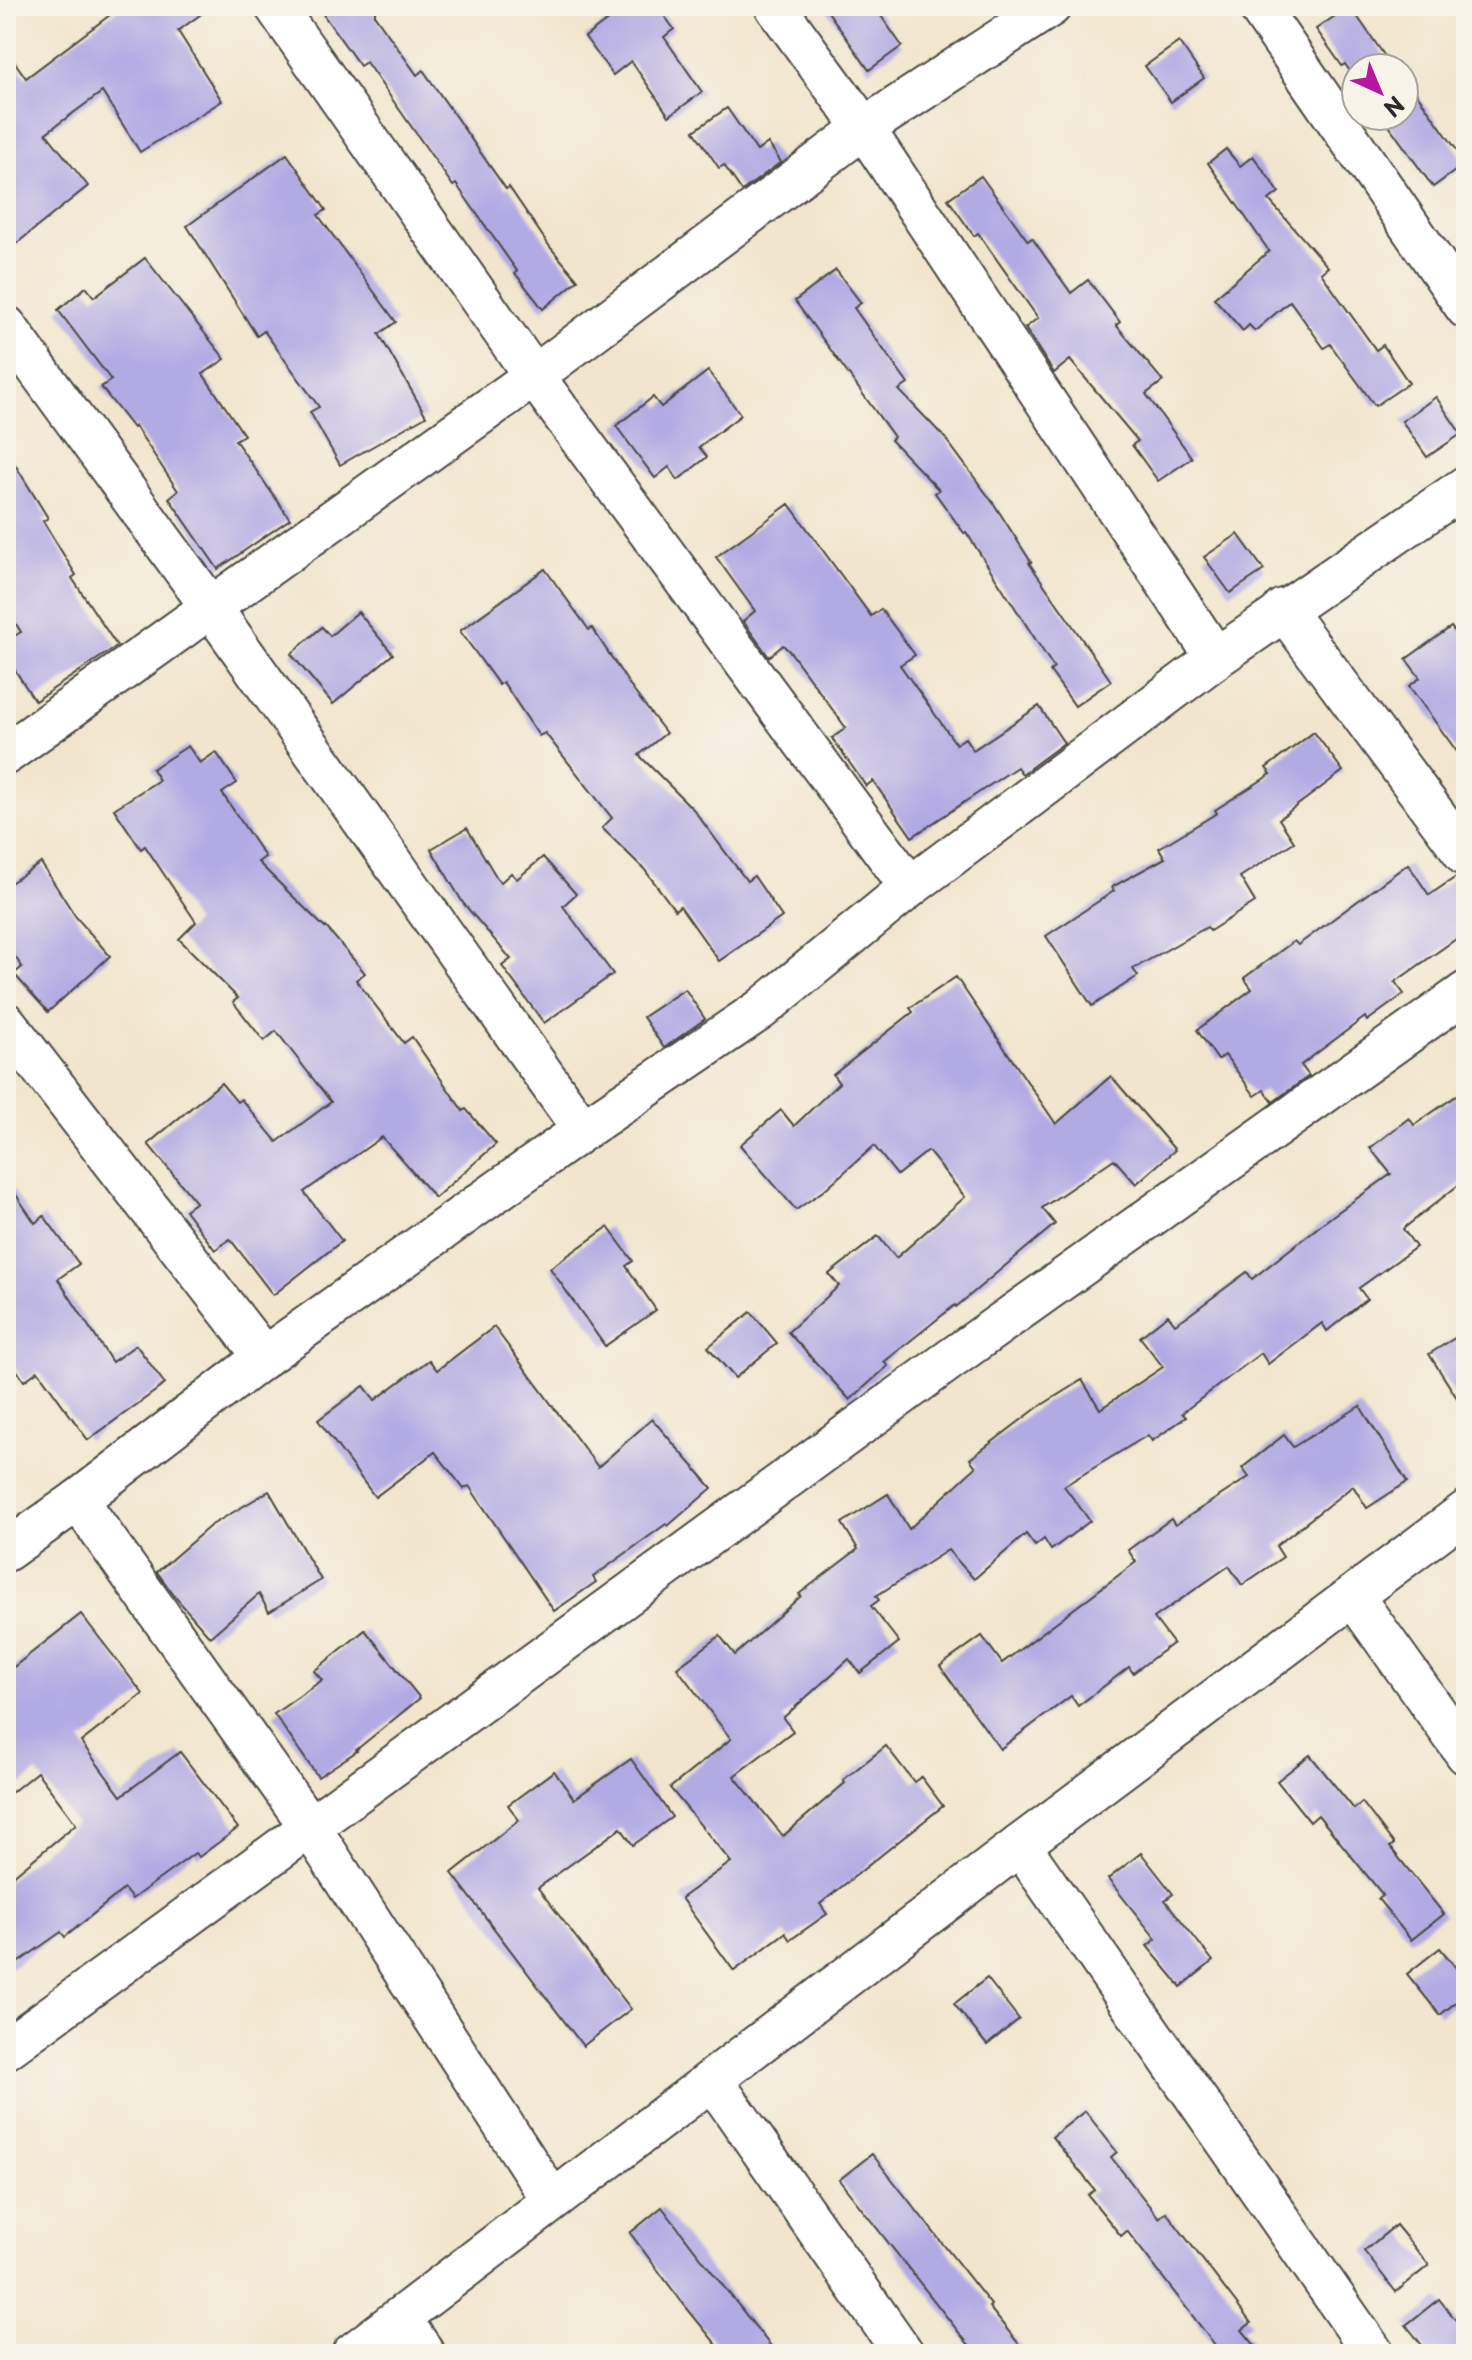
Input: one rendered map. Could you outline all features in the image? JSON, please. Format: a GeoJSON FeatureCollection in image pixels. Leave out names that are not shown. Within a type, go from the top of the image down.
{"type":"FeatureCollection","features":[{"type":"Feature","properties":{"kind":"street"},"geometry":{"type":"LineString","coordinates":[[275,6],[534,376],[910,887]]}},
{"type":"Feature","properties":{"kind":"street"},"geometry":{"type":"LineString","coordinates":[[775,6],[864,128],[1216,658]]}},
{"type":"Feature","properties":{"kind":"street"},"geometry":{"type":"LineString","coordinates":[[6,754],[534,376],[864,128],[1051,6]]}},
{"type":"Feature","properties":{"kind":"street"},"geometry":{"type":"LineString","coordinates":[[1258,6],[1466,308]]}},
{"type":"Feature","properties":{"kind":"street"},"geometry":{"type":"LineString","coordinates":[[6,326],[210,606],[583,1130]]}},
{"type":"Feature","properties":{"kind":"street"},"geometry":{"type":"LineString","coordinates":[[6,1551],[78,1500],[264,1357],[583,1130],[760,1010],[910,887],[1283,609],[1466,486]]}},
{"type":"Feature","properties":{"kind":"street"},"geometry":{"type":"LineString","coordinates":[[1283,609],[1466,856]]}},
{"type":"Feature","properties":{"kind":"street"},"geometry":{"type":"LineString","coordinates":[[6,2049],[948,1361],[1466,992]]}},
{"type":"Feature","properties":{"kind":"street"},"geometry":{"type":"LineString","coordinates":[[6,1023],[264,1357]]}},
{"type":"Feature","properties":{"kind":"street"},"geometry":{"type":"LineString","coordinates":[[78,1500],[310,1827],[552,2200]]}},
{"type":"Feature","properties":{"kind":"street"},"geometry":{"type":"LineString","coordinates":[[352,2354],[1020,1845],[1466,1511]]}},
{"type":"Feature","properties":{"kind":"street"},"geometry":{"type":"LineString","coordinates":[[1353,1596],[1466,1754]]}},
{"type":"Feature","properties":{"kind":"street"},"geometry":{"type":"LineString","coordinates":[[1020,1845],[1374,2354]]}},
{"type":"Feature","properties":{"kind":"street"},"geometry":{"type":"LineString","coordinates":[[713,2081],[904,2354]]}},
{"type":"Feature","properties":{"kind":"street"},"geometry":{"type":"LineString","coordinates":[[401,2319],[425,2354]]}},
{"type":"Feature","properties":{"kind":"building"},"geometry":{"type":"Polygon","coordinates":[[[122,6],[212,6],[178,31],[222,101],[140,152],[102,92],[46,133],[88,186],[6,252],[6,50],[26,78],[122,6]]]}},
{"type":"Feature","properties":{"kind":"building"},"geometry":{"type":"Polygon","coordinates":[[[317,6],[375,6],[375,16],[417,75],[423,70],[506,189],[509,187],[550,247],[578,280],[543,309],[366,62],[360,66],[317,6]]]}},
{"type":"Feature","properties":{"kind":"building"},"geometry":{"type":"Polygon","coordinates":[[[626,6],[657,6],[674,29],[664,37],[702,92],[669,116],[631,61],[613,75],[585,37],[626,6]]]}},
{"type":"Feature","properties":{"kind":"building"},"geometry":{"type":"Polygon","coordinates":[[[824,6],[874,6],[902,46],[869,70],[824,6]]]}},
{"type":"Feature","properties":{"kind":"building"},"geometry":{"type":"Polygon","coordinates":[[[1350,6],[1382,52],[1340,52],[1340,63],[1316,29],[1350,6]]]}},
{"type":"Feature","properties":{"kind":"building"},"geometry":{"type":"Polygon","coordinates":[[[1179,42],[1204,78],[1171,102],[1145,66],[1179,42]]]}},
{"type":"Feature","properties":{"kind":"building"},"geometry":{"type":"Polygon","coordinates":[[[1420,98],[1466,163],[1433,187],[1393,132],[1420,132],[1420,98]]]}},
{"type":"Feature","properties":{"kind":"building"},"geometry":{"type":"Polygon","coordinates":[[[727,108],[757,151],[768,143],[781,162],[742,191],[724,165],[719,168],[694,131],[727,108]]]}},
{"type":"Feature","properties":{"kind":"building"},"geometry":{"type":"Polygon","coordinates":[[[1226,149],[1240,166],[1253,156],[1279,192],[1269,200],[1328,267],[1321,273],[1376,350],[1383,345],[1409,383],[1375,406],[1330,344],[1324,348],[1290,301],[1255,331],[1249,325],[1243,331],[1214,298],[1269,251],[1208,163],[1226,149]]]}},
{"type":"Feature","properties":{"kind":"building"},"geometry":{"type":"Polygon","coordinates":[[[287,154],[326,210],[318,215],[396,322],[379,334],[426,416],[340,465],[310,412],[319,407],[264,331],[257,336],[187,226],[287,154]]]}},
{"type":"Feature","properties":{"kind":"building"},"geometry":{"type":"Polygon","coordinates":[[[981,176],[1028,241],[1032,238],[1071,293],[1088,280],[1120,322],[1116,325],[1163,381],[1146,394],[1192,458],[1158,481],[1132,445],[1138,441],[1070,360],[1054,373],[1025,328],[1038,318],[978,233],[974,236],[948,199],[981,176]]]}},
{"type":"Feature","properties":{"kind":"building"},"geometry":{"type":"Polygon","coordinates":[[[145,258],[225,359],[203,374],[244,435],[235,440],[290,519],[218,569],[169,498],[178,491],[135,426],[133,428],[101,387],[111,380],[58,310],[86,287],[94,297],[145,258]]]}},
{"type":"Feature","properties":{"kind":"building"},"geometry":{"type":"Polygon","coordinates":[[[836,270],[861,303],[854,308],[908,384],[899,390],[945,438],[994,504],[1029,563],[1111,681],[1075,706],[1050,671],[1054,668],[966,532],[935,493],[939,490],[891,440],[894,437],[795,301],[836,270]]]}},
{"type":"Feature","properties":{"kind":"building"},"geometry":{"type":"Polygon","coordinates":[[[708,371],[741,415],[699,447],[707,457],[678,480],[669,467],[655,478],[616,426],[653,397],[661,407],[708,371]]]}},
{"type":"Feature","properties":{"kind":"building"},"geometry":{"type":"Polygon","coordinates":[[[1436,397],[1461,434],[1427,457],[1402,421],[1436,397]]]}},
{"type":"Feature","properties":{"kind":"building"},"geometry":{"type":"Polygon","coordinates":[[[6,450],[48,518],[43,521],[76,575],[72,578],[117,646],[35,701],[6,656],[6,641],[21,632],[6,608],[6,450]]]}},
{"type":"Feature","properties":{"kind":"building"},"geometry":{"type":"Polygon","coordinates":[[[789,504],[871,616],[881,609],[915,655],[900,665],[956,744],[965,738],[973,750],[1039,706],[1064,743],[1022,774],[1017,767],[912,837],[873,781],[866,786],[832,738],[846,728],[791,653],[783,645],[769,657],[743,621],[755,611],[716,557],[789,504]]]}},
{"type":"Feature","properties":{"kind":"building"},"geometry":{"type":"Polygon","coordinates":[[[1238,534],[1264,570],[1230,593],[1204,557],[1238,534]]]}},
{"type":"Feature","properties":{"kind":"building"},"geometry":{"type":"Polygon","coordinates":[[[545,569],[589,630],[592,628],[666,733],[639,755],[693,809],[747,881],[754,876],[782,917],[719,961],[680,906],[675,910],[644,869],[602,828],[612,818],[545,733],[539,736],[503,682],[499,685],[460,631],[545,569]]]}},
{"type":"Feature","properties":{"kind":"building"},"geometry":{"type":"Polygon","coordinates":[[[358,612],[393,654],[333,704],[291,654],[322,627],[330,636],[358,612]]]}},
{"type":"Feature","properties":{"kind":"building"},"geometry":{"type":"Polygon","coordinates":[[[1466,621],[1466,764],[1409,686],[1420,678],[1406,659],[1451,627],[1454,631],[1466,621]]]}},
{"type":"Feature","properties":{"kind":"building"},"geometry":{"type":"Polygon","coordinates":[[[1314,732],[1343,771],[1279,819],[1294,842],[1240,877],[1255,902],[1210,931],[1207,927],[1133,969],[1138,976],[1092,1006],[1046,936],[1114,891],[1112,887],[1165,858],[1159,848],[1217,813],[1215,810],[1271,774],[1266,768],[1314,732]]]}},
{"type":"Feature","properties":{"kind":"building"},"geometry":{"type":"Polygon","coordinates":[[[188,746],[200,763],[216,752],[237,783],[222,793],[265,857],[258,862],[326,927],[365,973],[356,980],[404,1043],[412,1037],[463,1111],[466,1109],[496,1144],[435,1198],[382,1137],[304,1192],[342,1241],[273,1295],[230,1239],[215,1250],[185,1210],[196,1202],[148,1144],[221,1083],[237,1102],[241,1099],[277,1142],[331,1102],[276,1031],[264,1041],[233,1002],[238,998],[179,939],[196,922],[145,846],[141,849],[114,809],[159,780],[152,769],[188,746]]]}},
{"type":"Feature","properties":{"kind":"building"},"geometry":{"type":"Polygon","coordinates":[[[467,828],[500,883],[511,873],[517,879],[543,857],[576,894],[563,906],[613,974],[544,1023],[502,966],[511,959],[463,903],[431,849],[467,828]]]}},
{"type":"Feature","properties":{"kind":"building"},"geometry":{"type":"Polygon","coordinates":[[[41,863],[76,917],[110,956],[48,1012],[14,974],[22,967],[6,943],[6,886],[41,863]]]}},
{"type":"Feature","properties":{"kind":"building"},"geometry":{"type":"Polygon","coordinates":[[[1408,864],[1429,895],[1456,877],[1466,879],[1466,932],[1395,982],[1404,994],[1367,1021],[1365,1017],[1301,1065],[1309,1076],[1273,1102],[1264,1090],[1255,1096],[1225,1055],[1218,1060],[1197,1030],[1252,989],[1244,978],[1294,941],[1298,945],[1408,864]]]}},
{"type":"Feature","properties":{"kind":"building"},"geometry":{"type":"Polygon","coordinates":[[[956,977],[1056,1124],[1111,1076],[1175,1150],[1136,1184],[1114,1159],[1042,1208],[1055,1224],[956,1307],[884,1362],[888,1366],[850,1400],[788,1332],[839,1286],[829,1274],[878,1236],[896,1258],[965,1197],[928,1151],[897,1175],[874,1146],[823,1191],[796,1210],[740,1145],[781,1110],[794,1126],[839,1083],[833,1075],[913,1012],[910,1008],[956,977]]]}},
{"type":"Feature","properties":{"kind":"building"},"geometry":{"type":"Polygon","coordinates":[[[685,989],[705,1019],[664,1048],[643,1017],[685,989]]]}},
{"type":"Feature","properties":{"kind":"building"},"geometry":{"type":"Polygon","coordinates":[[[1466,1089],[1466,1179],[1403,1229],[1416,1247],[1359,1288],[1367,1299],[1327,1331],[1322,1323],[1268,1364],[1261,1353],[1182,1413],[1186,1417],[1152,1441],[1148,1435],[1064,1486],[1090,1521],[1051,1550],[1044,1539],[1035,1546],[1026,1534],[974,1579],[948,1550],[876,1596],[879,1600],[871,1606],[899,1642],[860,1673],[849,1659],[783,1718],[793,1731],[734,1776],[783,1836],[845,1783],[843,1780],[886,1746],[914,1782],[921,1777],[943,1806],[820,1904],[827,1914],[790,1940],[785,1933],[734,1971],[681,1898],[731,1862],[670,1788],[731,1739],[677,1668],[720,1636],[735,1655],[801,1596],[799,1594],[858,1549],[842,1523],[888,1494],[909,1529],[976,1467],[970,1459],[1037,1408],[1082,1380],[1100,1409],[1163,1367],[1140,1337],[1168,1315],[1175,1324],[1247,1272],[1252,1279],[1391,1174],[1370,1148],[1409,1118],[1414,1125],[1466,1089]]]}},
{"type":"Feature","properties":{"kind":"building"},"geometry":{"type":"Polygon","coordinates":[[[6,1180],[35,1223],[44,1216],[79,1264],[58,1279],[112,1362],[136,1345],[165,1384],[88,1440],[38,1371],[24,1381],[6,1354],[6,1180]]]}},
{"type":"Feature","properties":{"kind":"building"},"geometry":{"type":"Polygon","coordinates":[[[608,1227],[633,1261],[626,1266],[656,1310],[605,1346],[550,1268],[608,1227]]]}},
{"type":"Feature","properties":{"kind":"building"},"geometry":{"type":"Polygon","coordinates":[[[751,1312],[777,1343],[735,1378],[708,1347],[751,1312]]]}},
{"type":"Feature","properties":{"kind":"building"},"geometry":{"type":"Polygon","coordinates":[[[494,1327],[598,1467],[652,1419],[712,1488],[668,1526],[666,1524],[593,1577],[596,1582],[554,1611],[469,1486],[464,1489],[435,1452],[375,1497],[318,1420],[364,1386],[375,1400],[429,1360],[437,1370],[494,1327]]]}},
{"type":"Feature","properties":{"kind":"building"},"geometry":{"type":"Polygon","coordinates":[[[1466,1331],[1466,1412],[1429,1354],[1466,1331]]]}},
{"type":"Feature","properties":{"kind":"building"},"geometry":{"type":"Polygon","coordinates":[[[1360,1406],[1407,1482],[1367,1508],[1353,1486],[1276,1546],[1283,1557],[1242,1585],[1229,1566],[1154,1618],[1173,1643],[1133,1673],[1129,1667],[1078,1706],[1071,1696],[1000,1749],[940,1666],[982,1636],[1002,1663],[1136,1562],[1128,1550],[1171,1519],[1175,1525],[1249,1477],[1242,1468],[1284,1435],[1293,1447],[1360,1406]]]}},
{"type":"Feature","properties":{"kind":"building"},"geometry":{"type":"Polygon","coordinates":[[[269,1491],[321,1580],[269,1612],[259,1594],[210,1637],[157,1572],[210,1526],[269,1491]]]}},
{"type":"Feature","properties":{"kind":"building"},"geometry":{"type":"Polygon","coordinates":[[[81,1614],[143,1694],[81,1742],[121,1796],[180,1752],[238,1828],[199,1857],[195,1853],[132,1899],[124,1889],[65,1937],[61,1932],[6,1971],[6,1882],[76,1824],[37,1772],[6,1797],[6,1673],[81,1614]]]}},
{"type":"Feature","properties":{"kind":"building"},"geometry":{"type":"Polygon","coordinates":[[[365,1630],[420,1698],[357,1751],[318,1777],[274,1714],[322,1680],[314,1671],[365,1630]]]}},
{"type":"Feature","properties":{"kind":"building"},"geometry":{"type":"Polygon","coordinates":[[[1310,1755],[1354,1809],[1362,1802],[1394,1844],[1390,1847],[1444,1914],[1411,1940],[1378,1899],[1383,1895],[1318,1815],[1310,1822],[1277,1781],[1310,1755]]]}},
{"type":"Feature","properties":{"kind":"building"},"geometry":{"type":"Polygon","coordinates":[[[631,1759],[672,1817],[633,1845],[621,1828],[538,1888],[631,2009],[583,2046],[452,1873],[519,1820],[508,1805],[554,1771],[574,1799],[631,1759]]]}},
{"type":"Feature","properties":{"kind":"building"},"geometry":{"type":"Polygon","coordinates":[[[1141,1853],[1173,1894],[1165,1900],[1213,1961],[1181,1987],[1147,1946],[1156,1939],[1108,1879],[1141,1853]]]}},
{"type":"Feature","properties":{"kind":"building"},"geometry":{"type":"Polygon","coordinates":[[[1440,1948],[1466,1980],[1466,1994],[1440,2015],[1407,1974],[1440,1948]]]}},
{"type":"Feature","properties":{"kind":"building"},"geometry":{"type":"Polygon","coordinates":[[[987,1978],[1019,2019],[987,2045],[954,2004],[987,1978]]]}},
{"type":"Feature","properties":{"kind":"building"},"geometry":{"type":"Polygon","coordinates":[[[1085,2111],[1117,2152],[1111,2157],[1159,2218],[1166,2212],[1251,2323],[1242,2330],[1262,2354],[1222,2354],[1127,2231],[1121,2236],[1088,2195],[1095,2190],[1052,2137],[1085,2111]]]}},
{"type":"Feature","properties":{"kind":"building"},"geometry":{"type":"Polygon","coordinates":[[[872,2154],[1027,2354],[976,2354],[839,2180],[872,2154]]]}},
{"type":"Feature","properties":{"kind":"building"},"geometry":{"type":"Polygon","coordinates":[[[662,2207],[777,2354],[724,2354],[681,2301],[630,2233],[662,2207]]]}},
{"type":"Feature","properties":{"kind":"building"},"geometry":{"type":"Polygon","coordinates":[[[1396,2225],[1429,2265],[1396,2292],[1364,2251],[1396,2225]]]}},
{"type":"Feature","properties":{"kind":"building"},"geometry":{"type":"Polygon","coordinates":[[[1439,2299],[1466,2333],[1466,2344],[1454,2354],[1429,2354],[1406,2325],[1439,2299]]]}}]}
